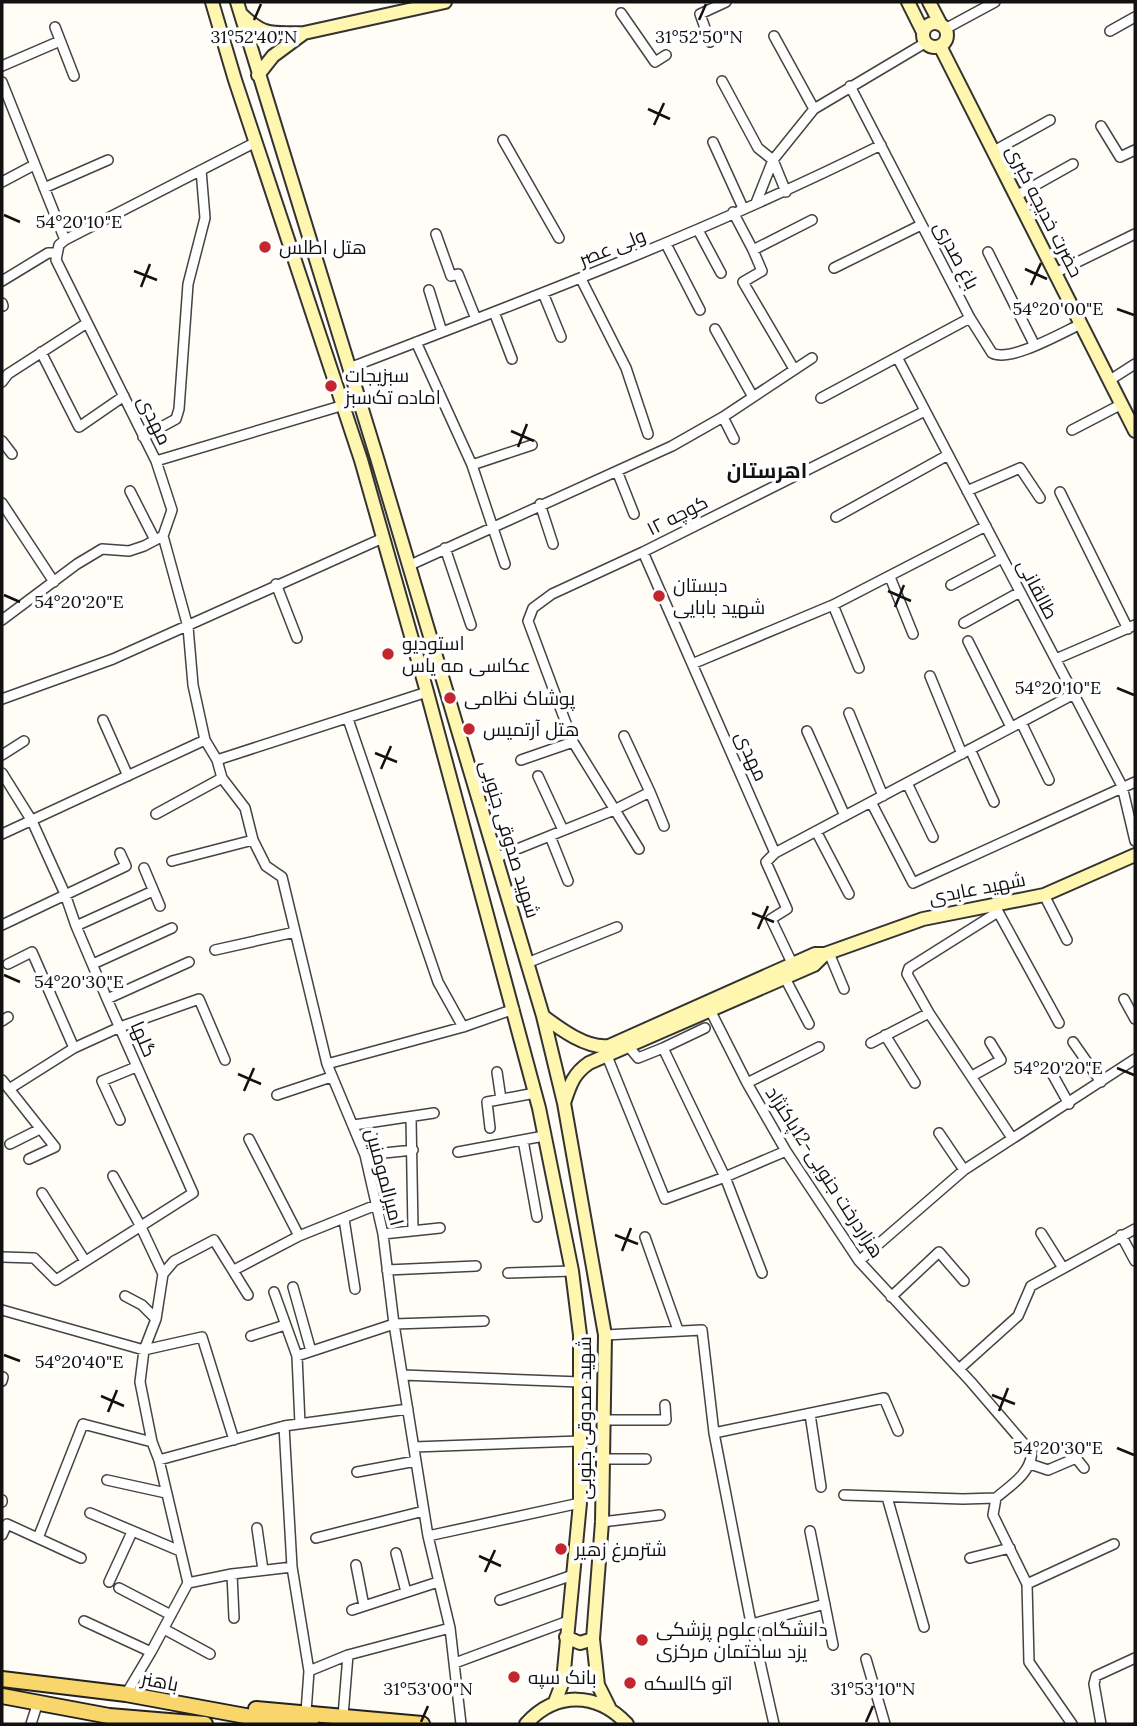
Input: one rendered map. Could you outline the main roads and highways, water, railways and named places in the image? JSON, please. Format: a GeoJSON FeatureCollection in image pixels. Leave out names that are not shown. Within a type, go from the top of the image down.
{"type":"FeatureCollection","features":[{"type":"Feature","properties":{"kind":"main road","name":"شهید صدوقی جنوبی"},"geometry":{"type":"LineString","coordinates":[[212,2],[344,405],[427,692],[514,1009],[535,1093],[572,1272],[580,1335],[580,1503],[563,1681],[555,1702]]}},
{"type":"Feature","properties":{"kind":"main road"},"geometry":{"type":"LineString","coordinates":[[238,7],[257,29],[269,33],[304,33],[446,2]]}},
{"type":"Feature","properties":{"kind":"main road"},"geometry":{"type":"LineString","coordinates":[[908,2],[924,37],[934,48],[945,42],[943,27],[929,2]]}},
{"type":"Feature","properties":{"kind":"main road","name":"شهید صدوقی جنوبی"},"geometry":{"type":"LineString","coordinates":[[238,7],[543,1016],[564,1103],[605,1335],[602,1522],[593,1639],[598,1685],[609,1707]]}},
{"type":"Feature","properties":{"kind":"main road"},"geometry":{"type":"LineString","coordinates":[[924,37],[929,24],[943,27]]}},
{"type":"Feature","properties":{"kind":"main road"},"geometry":{"type":"LineString","coordinates":[[258,75],[273,55],[304,33]]}},
{"type":"Feature","properties":{"kind":"main road","name":"حضرت خدیجه کبری"},"geometry":{"type":"LineString","coordinates":[[940,46],[1135,430]]}},
{"type":"Feature","properties":{"kind":"main road"},"geometry":{"type":"LineString","coordinates":[[409,631],[426,627]]}},
{"type":"Feature","properties":{"kind":"main road","name":"شهید عابدی"},"geometry":{"type":"LineString","coordinates":[[564,1103],[578,1070],[709,1007],[792,963],[815,954],[827,954],[923,919],[996,908],[1044,895],[1135,855]]}},
{"type":"Feature","properties":{"kind":"main road","name":"شهید عابدی"},"geometry":{"type":"LineString","coordinates":[[543,1016],[557,1027],[602,1047],[609,1046],[785,978],[814,965],[827,954]]}},
{"type":"Feature","properties":{"kind":"main road"},"geometry":{"type":"LineString","coordinates":[[566,1637],[580,1643],[593,1639]]}},
{"type":"Feature","properties":{"kind":"main road","name":"باهنر"},"geometry":{"type":"LineString","coordinates":[[2,1679],[126,1694],[218,1711],[309,1718],[344,1716],[422,1724]]}},
{"type":"Feature","properties":{"kind":"main road","name":"باهنر"},"geometry":{"type":"LineString","coordinates":[[2,1696],[108,1720],[205,1724]]}},
{"type":"Feature","properties":{"kind":"main road"},"geometry":{"type":"LineString","coordinates":[[526,1724],[537,1712],[555,1702],[582,1699],[609,1707],[627,1724]]}},
{"type":"Feature","properties":{"kind":"place","name":"هتل اطلس"},"geometry":{"type":"Point","coordinates":[265,247]}},
{"type":"Feature","properties":{"kind":"place","name":"سبزیجات اماده تک‌سبز"},"geometry":{"type":"Point","coordinates":[331,386]}},
{"type":"Feature","properties":{"kind":"place","name":"دبستان شهید بابایی"},"geometry":{"type":"Point","coordinates":[659,596]}},
{"type":"Feature","properties":{"kind":"place","name":"استودیو عکاسی مه یاس"},"geometry":{"type":"Point","coordinates":[388,654]}},
{"type":"Feature","properties":{"kind":"place","name":"پوشاک نظامی"},"geometry":{"type":"Point","coordinates":[450,698]}},
{"type":"Feature","properties":{"kind":"place","name":"هتل آرتمیس"},"geometry":{"type":"Point","coordinates":[469,729]}},
{"type":"Feature","properties":{"kind":"place","name":"شترمرغ زهیر"},"geometry":{"type":"Point","coordinates":[561,1549]}},
{"type":"Feature","properties":{"kind":"place","name":"دانشگاه علوم پزشکی یزد ساختمان مرکزی"},"geometry":{"type":"Point","coordinates":[642,1640]}},
{"type":"Feature","properties":{"kind":"place","name":"بانک سپه"},"geometry":{"type":"Point","coordinates":[514,1677]}},
{"type":"Feature","properties":{"kind":"place","name":"اتو کالسکه"},"geometry":{"type":"Point","coordinates":[630,1683]}},
{"type":"Feature","properties":{"kind":"district","name":"اهرستان"},"geometry":{"type":"Point","coordinates":[767,470]}}]}
